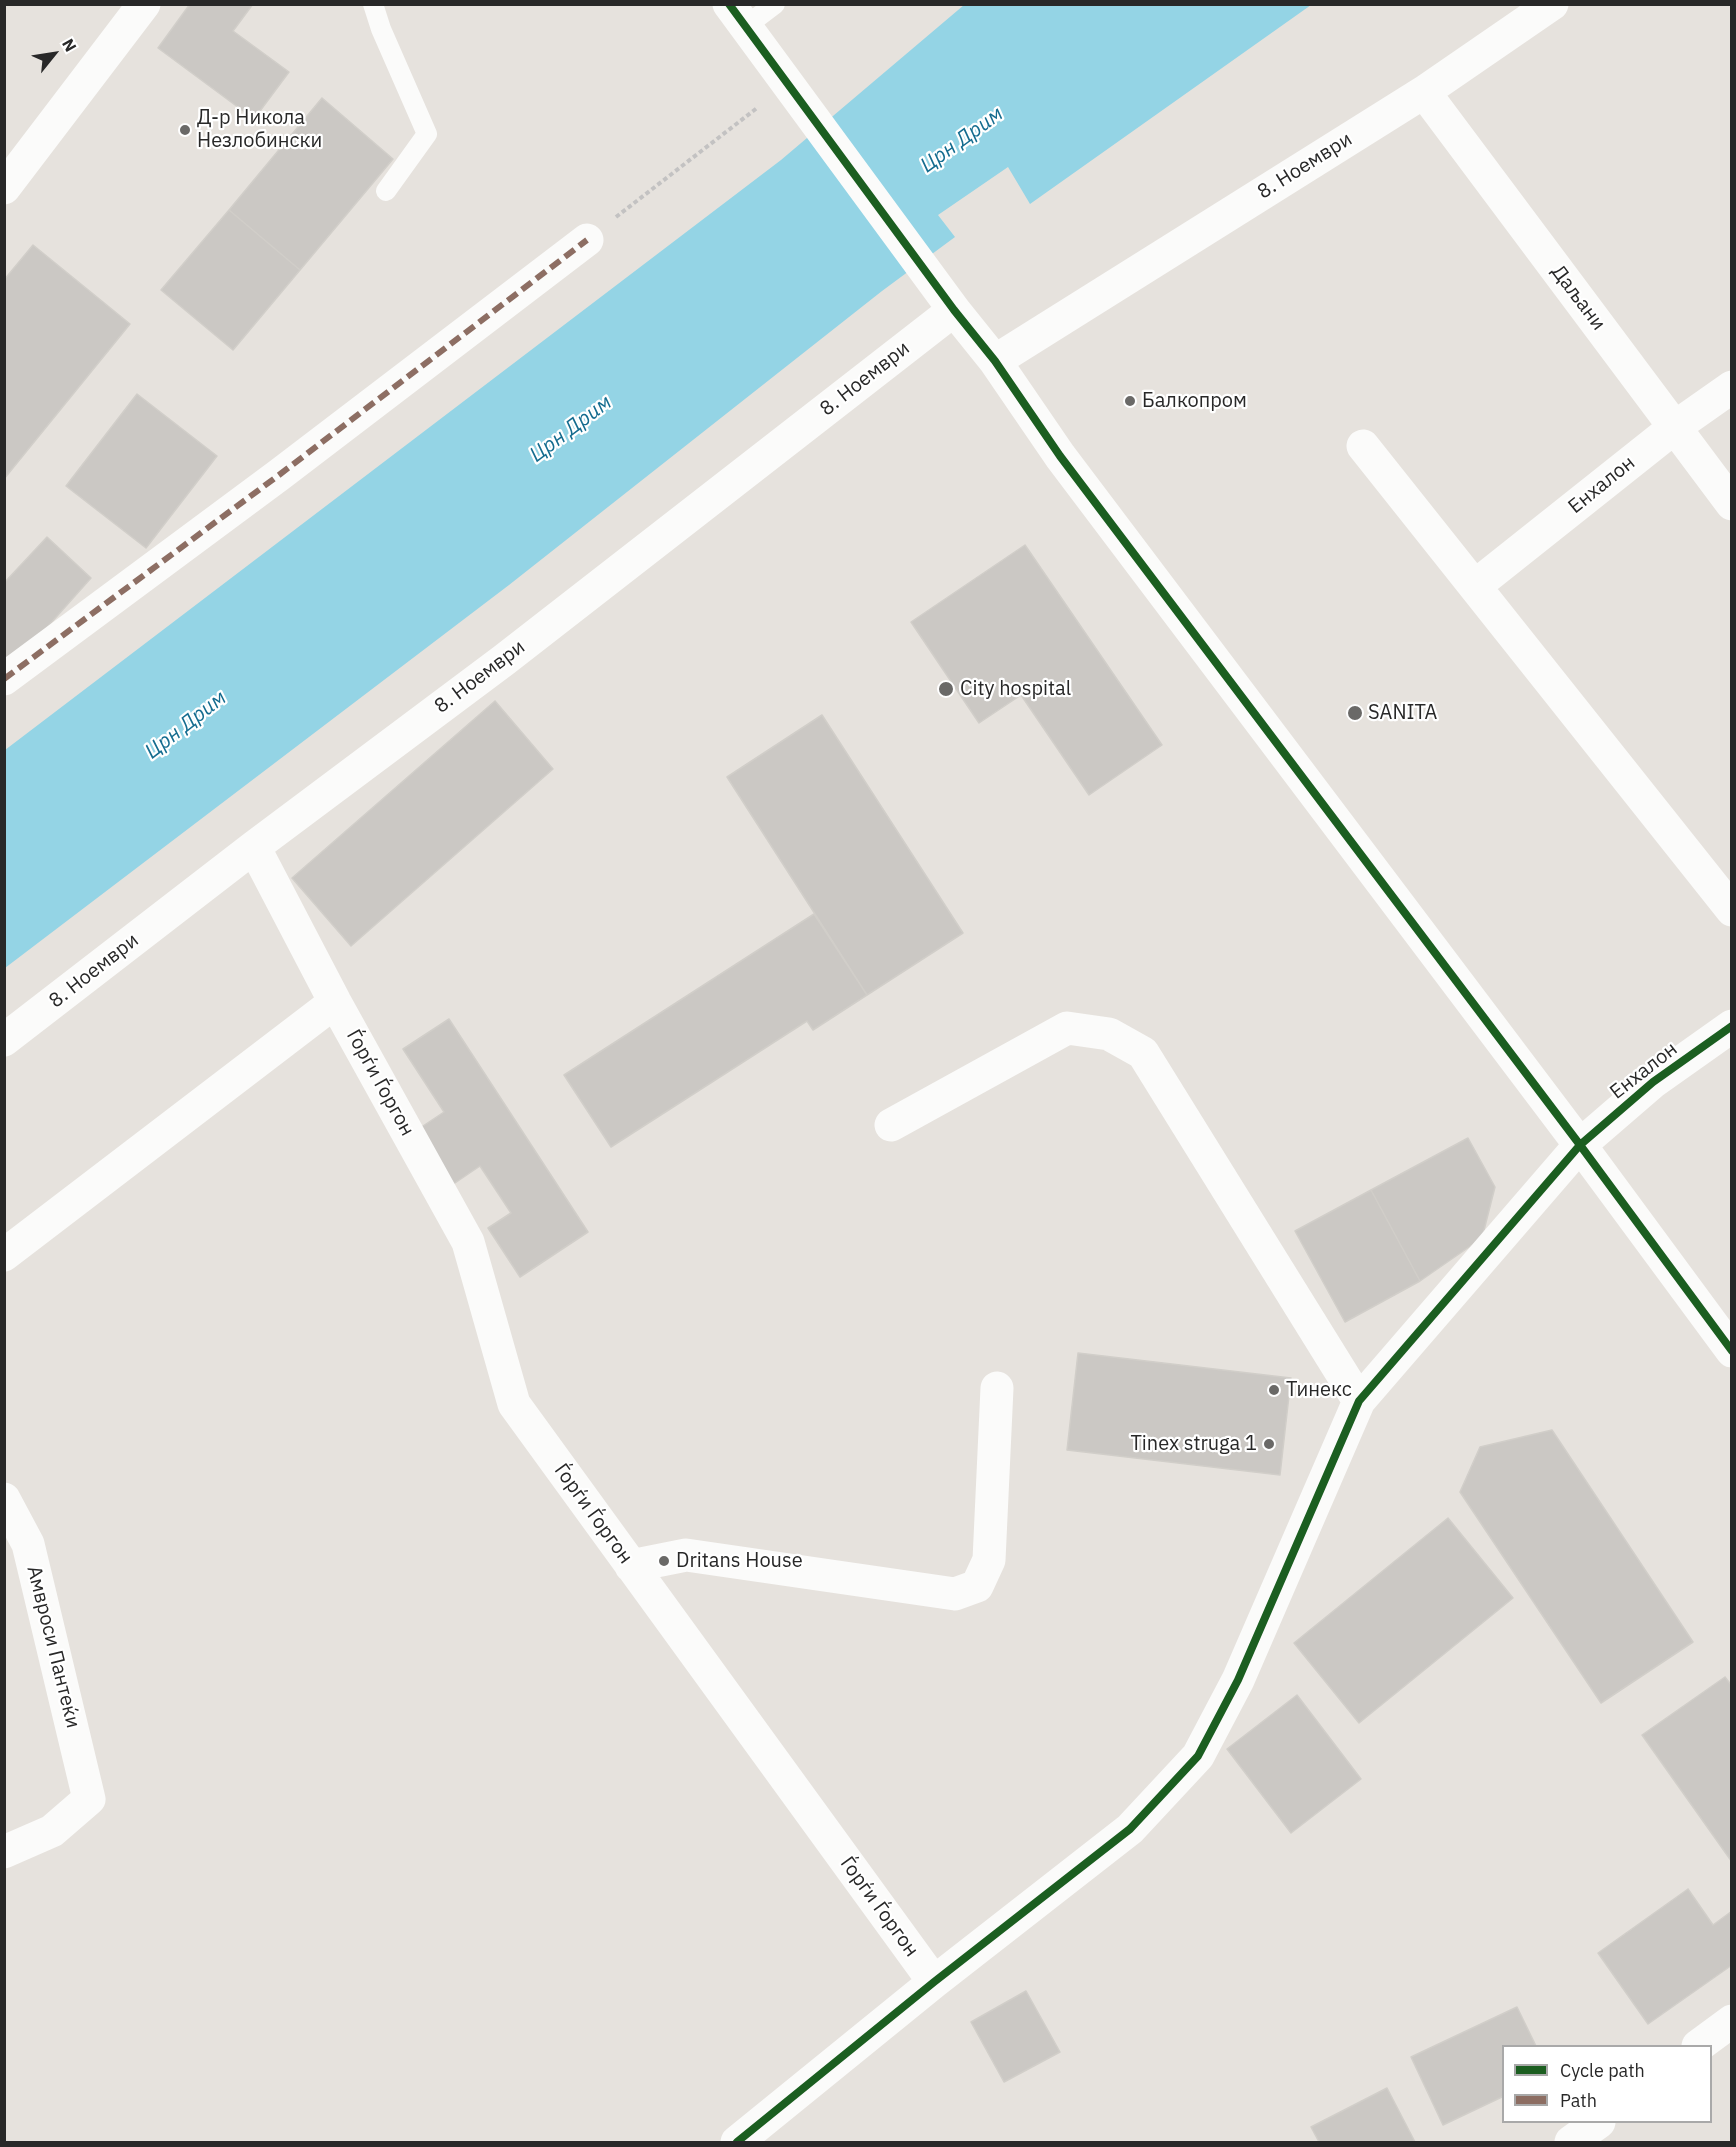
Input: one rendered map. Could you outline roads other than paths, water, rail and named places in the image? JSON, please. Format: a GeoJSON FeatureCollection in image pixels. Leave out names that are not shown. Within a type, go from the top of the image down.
{"type":"FeatureCollection","features":[{"type":"Feature","properties":{"kind":"street"},"geometry":{"type":"LineString","coordinates":[[4,188],[144,4]]}},
{"type":"Feature","properties":{"kind":"street","name":"8. Ноември"},"geometry":{"type":"LineString","coordinates":[[995,361],[1424,92],[1552,4]]}},
{"type":"Feature","properties":{"kind":"street"},"geometry":{"type":"LineString","coordinates":[[737,15],[954,310],[995,361],[1060,456],[1580,1145],[1731,1351]]}},
{"type":"Feature","properties":{"kind":"street","name":"Даљани"},"geometry":{"type":"LineString","coordinates":[[1424,92],[1731,504]]}},
{"type":"Feature","properties":{"kind":"street"},"geometry":{"type":"LineString","coordinates":[[4,679],[279,475],[587,240]]}},
{"type":"Feature","properties":{"kind":"street","name":"8. Ноември"},"geometry":{"type":"LineString","coordinates":[[4,1040],[254,847],[513,653],[954,310]]}},
{"type":"Feature","properties":{"kind":"street","name":"Енхалон"},"geometry":{"type":"LineString","coordinates":[[1475,586],[1675,427],[1731,387]]}},
{"type":"Feature","properties":{"kind":"street"},"geometry":{"type":"LineString","coordinates":[[1364,446],[1731,910]]}},
{"type":"Feature","properties":{"kind":"street","name":"Ѓорѓи Ѓоргон"},"geometry":{"type":"LineString","coordinates":[[254,847],[335,1002],[468,1242],[514,1404],[934,1982]]}},
{"type":"Feature","properties":{"kind":"street"},"geometry":{"type":"LineString","coordinates":[[4,1255],[335,1002]]}},
{"type":"Feature","properties":{"kind":"street","name":"Енхалон"},"geometry":{"type":"LineString","coordinates":[[737,2142],[934,1982],[1130,1829],[1198,1755],[1238,1680],[1359,1401],[1580,1145],[1653,1082],[1731,1026]]}},
{"type":"Feature","properties":{"kind":"street"},"geometry":{"type":"LineString","coordinates":[[891,1125],[1067,1028],[1109,1034],[1143,1053],[1359,1401]]}},
{"type":"Feature","properties":{"kind":"street"},"geometry":{"type":"LineString","coordinates":[[631,1566],[686,1555],[955,1594],[977,1586],[989,1560],[997,1388]]}},
{"type":"Feature","properties":{"kind":"street","name":"Амвроси Пантеќи"},"geometry":{"type":"LineString","coordinates":[[4,1499],[28,1544],[89,1799],[52,1831],[4,1852]]}},
{"type":"Feature","properties":{"kind":"street"},"geometry":{"type":"LineString","coordinates":[[1699,2045],[1731,2021]]}},
{"type":"Feature","properties":{"kind":"street"},"geometry":{"type":"LineString","coordinates":[[1571,2142],[1596,2123]]}},
{"type":"Feature","properties":{"kind":"lane"},"geometry":{"type":"LineString","coordinates":[[373,4],[381,29],[427,134],[386,191]]}},
{"type":"Feature","properties":{"kind":"lane"},"geometry":{"type":"LineString","coordinates":[[737,15],[775,4]]}},
{"type":"Feature","properties":{"kind":"water","name":"Црн Дрим"},"geometry":{"type":"Polygon","coordinates":[[[964,5],[1311,5],[1030,204],[1008,167],[938,215],[955,237],[882,291],[509,585],[5,968],[5,750],[781,160],[964,5]]]}},
{"type":"Feature","properties":{"kind":"place","name":"Д-р Никола Незлобински"},"geometry":{"type":"Point","coordinates":[185,130]}},
{"type":"Feature","properties":{"kind":"place","name":"Балкопром"},"geometry":{"type":"Point","coordinates":[1130,401]}},
{"type":"Feature","properties":{"kind":"place","name":"City hospital"},"geometry":{"type":"Point","coordinates":[946,689]}},
{"type":"Feature","properties":{"kind":"place","name":"SANITA"},"geometry":{"type":"Point","coordinates":[1355,713]}},
{"type":"Feature","properties":{"kind":"place","name":"Тинекс"},"geometry":{"type":"Point","coordinates":[1274,1390]}},
{"type":"Feature","properties":{"kind":"place","name":"Tinex struga 1"},"geometry":{"type":"Point","coordinates":[1269,1444]}},
{"type":"Feature","properties":{"kind":"place","name":"Dritans House"},"geometry":{"type":"Point","coordinates":[664,1561]}}]}
